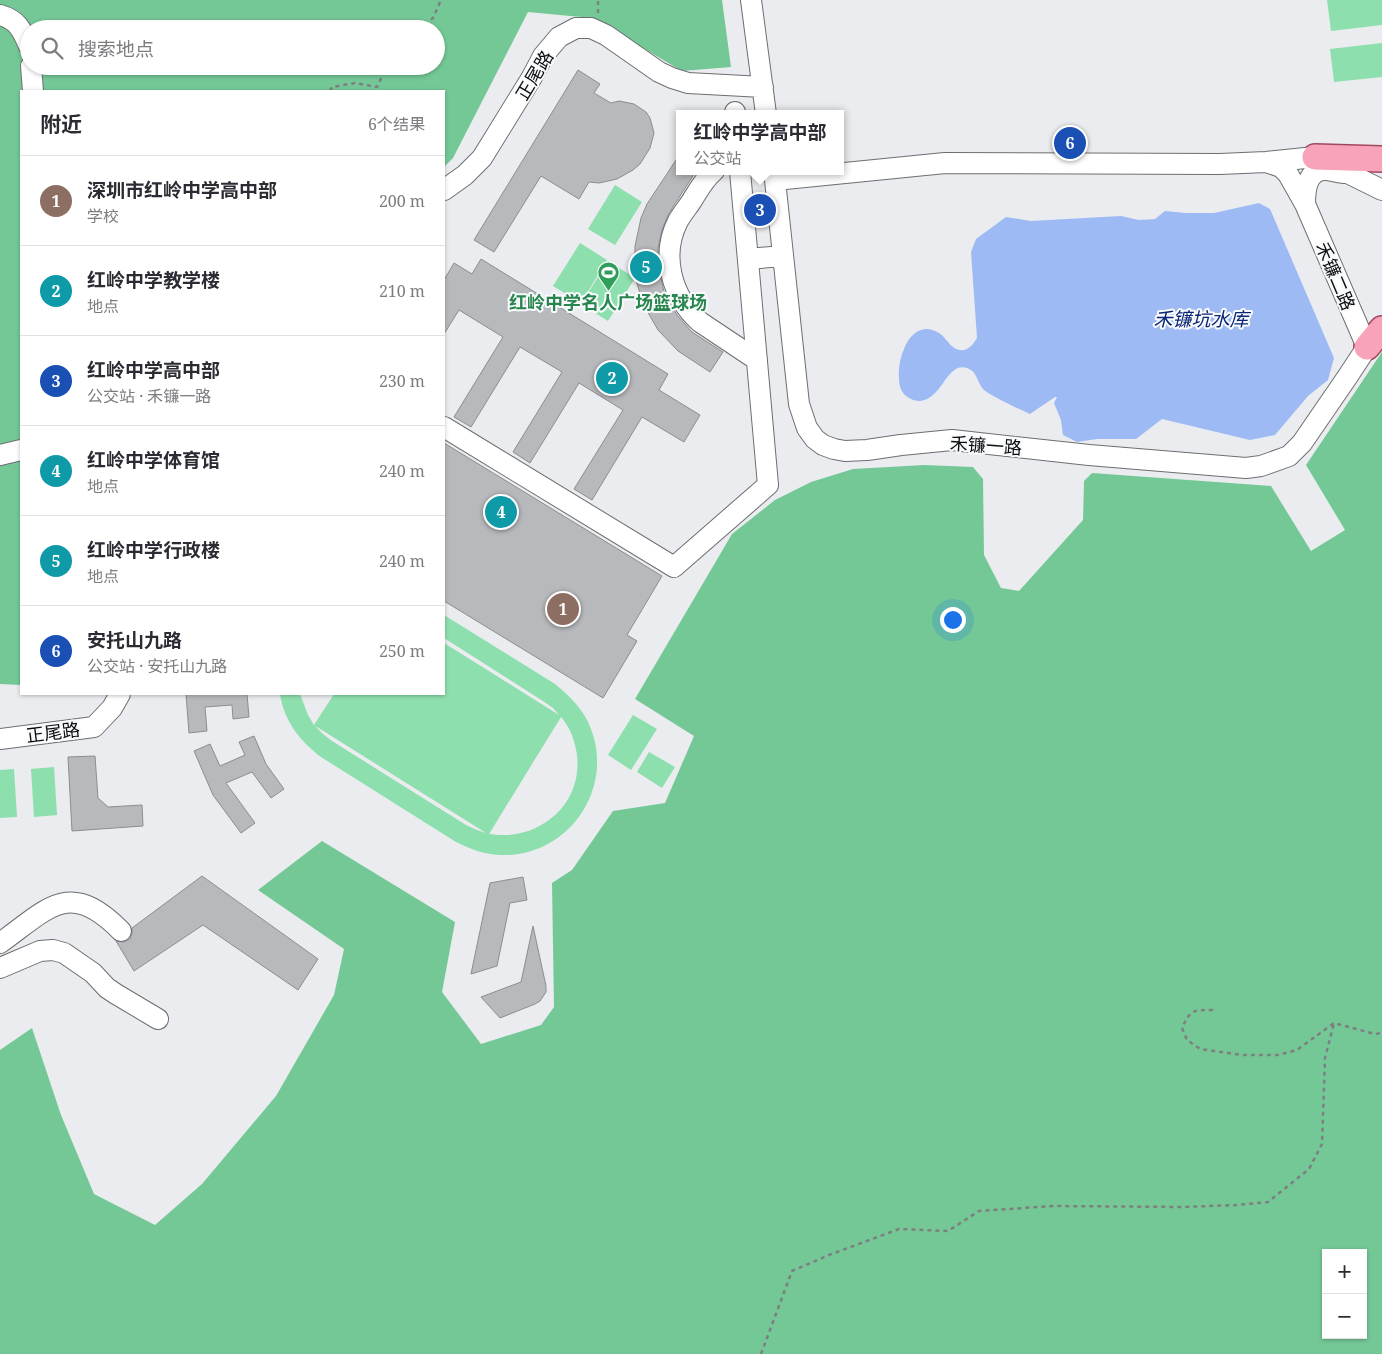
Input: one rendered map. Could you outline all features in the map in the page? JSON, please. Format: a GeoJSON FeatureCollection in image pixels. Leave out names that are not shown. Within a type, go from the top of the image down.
{"type":"FeatureCollection","features":[{"type":"Feature","properties":{"kind":"main road"},"geometry":{"type":"LineString","coordinates":[[1315,157],[1382,159]]}},
{"type":"Feature","properties":{"kind":"street"},"geometry":{"type":"LineString","coordinates":[[751,0],[766,110]]}},
{"type":"Feature","properties":{"kind":"street"},"geometry":{"type":"LineString","coordinates":[[0,15],[9,18],[20,27]]}},
{"type":"Feature","properties":{"kind":"street","name":"正尾路"},"geometry":{"type":"LineString","coordinates":[[445,189],[465,175],[482,158],[543,56],[559,37],[576,28],[591,28],[606,35],[659,72],[672,78],[688,83],[763,87]]}},
{"type":"Feature","properties":{"kind":"street"},"geometry":{"type":"LineString","coordinates":[[32,75],[33,90]]}},
{"type":"Feature","properties":{"kind":"street"},"geometry":{"type":"LineString","coordinates":[[844,171],[945,163],[1220,164],[1315,157],[1382,190]]}},
{"type":"Feature","properties":{"kind":"street","name":"禾镰二路"},"geometry":{"type":"LineString","coordinates":[[1266,162],[1281,167],[1288,174],[1374,338]]}},
{"type":"Feature","properties":{"kind":"street"},"geometry":{"type":"LineString","coordinates":[[1305,204],[1307,184],[1310,177],[1317,172],[1324,170],[1350,174]]}},
{"type":"Feature","properties":{"kind":"street"},"geometry":{"type":"LineString","coordinates":[[710,175],[703,182],[678,221],[670,250],[672,280],[680,300],[693,316],[757,360]]}},
{"type":"Feature","properties":{"kind":"street"},"geometry":{"type":"LineString","coordinates":[[445,428],[674,567],[768,485],[740,175]]}},
{"type":"Feature","properties":{"kind":"street"},"geometry":{"type":"LineString","coordinates":[[774,176],[787,175]]}},
{"type":"Feature","properties":{"kind":"street","name":"禾镰一路"},"geometry":{"type":"LineString","coordinates":[[774,176],[799,404],[807,428],[814,439],[834,449],[845,451],[867,450],[952,440],[1089,455],[1246,468],[1262,466],[1289,456],[1302,443],[1374,338]]}},
{"type":"Feature","properties":{"kind":"street"},"geometry":{"type":"LineString","coordinates":[[748,259],[783,256]]}},
{"type":"Feature","properties":{"kind":"street"},"geometry":{"type":"LineString","coordinates":[[0,455],[20,450]]}},
{"type":"Feature","properties":{"kind":"street","name":"正尾路"},"geometry":{"type":"LineString","coordinates":[[0,739],[94,727],[112,708],[119,695]]}},
{"type":"Feature","properties":{"kind":"street"},"geometry":{"type":"LineString","coordinates":[[0,943],[48,909],[58,904],[70,902],[88,905],[114,923],[121,931]]}},
{"type":"Feature","properties":{"kind":"street"},"geometry":{"type":"LineString","coordinates":[[0,968],[40,951],[58,951],[93,972],[107,988],[158,1019]]}},
{"type":"Feature","properties":{"kind":"path"},"geometry":{"type":"LineString","coordinates":[[430,20],[441,0]]}},
{"type":"Feature","properties":{"kind":"path"},"geometry":{"type":"LineString","coordinates":[[598,0],[598,19]]}},
{"type":"Feature","properties":{"kind":"path"},"geometry":{"type":"LineString","coordinates":[[330,90],[332,87],[355,82],[378,87],[384,75]]}},
{"type":"Feature","properties":{"kind":"path"},"geometry":{"type":"LineString","coordinates":[[1213,1010],[1197,1010],[1188,1015],[1182,1028],[1188,1040],[1200,1049],[1242,1055],[1278,1055],[1297,1050],[1334,1023]]}},
{"type":"Feature","properties":{"kind":"path"},"geometry":{"type":"LineString","coordinates":[[1334,1023],[1375,1034],[1382,1033]]}},
{"type":"Feature","properties":{"kind":"path"},"geometry":{"type":"LineString","coordinates":[[761,1354],[792,1271],[829,1255],[898,1230],[948,1231],[979,1211],[1053,1206],[1182,1207],[1268,1202],[1309,1169],[1322,1144],[1325,1058],[1334,1023]]}},
{"type":"Feature","properties":{"kind":"green space"},"geometry":{"type":"Polygon","coordinates":[[[0,0],[722,0],[731,67],[682,71],[592,18],[528,12],[453,158],[445,166],[445,90],[20,90],[20,685],[0,684],[0,0]]]}},
{"type":"Feature","properties":{"kind":"green space"},"geometry":{"type":"Polygon","coordinates":[[[1327,0],[1382,0],[1382,25],[1331,31],[1327,0]]]}},
{"type":"Feature","properties":{"kind":"green space"},"geometry":{"type":"Polygon","coordinates":[[[1382,43],[1382,77],[1334,82],[1330,49],[1382,43]]]}},
{"type":"Feature","properties":{"kind":"green space","name":"红岭中学名人广场篮球场"},"geometry":{"type":"Polygon","coordinates":[[[615,185],[642,202],[615,245],[588,229],[615,185]]]}},
{"type":"Feature","properties":{"kind":"green space","name":"红岭中学名人广场篮球场"},"geometry":{"type":"Polygon","coordinates":[[[580,243],[607,260],[581,303],[553,286],[580,243]]]}},
{"type":"Feature","properties":{"kind":"green space","name":"红岭中学名人广场篮球场"},"geometry":{"type":"Polygon","coordinates":[[[608,261],[635,278],[608,321],[581,304],[608,261]]]}},
{"type":"Feature","properties":{"kind":"green space"},"geometry":{"type":"Polygon","coordinates":[[[1382,352],[1382,1354],[0,1354],[0,1050],[32,1028],[61,1115],[94,1194],[155,1225],[202,1184],[276,1096],[334,995],[344,949],[258,890],[322,841],[455,922],[442,992],[481,1044],[541,1025],[554,1007],[552,883],[572,870],[613,811],[665,803],[694,736],[635,699],[732,534],[775,500],[811,482],[853,469],[924,465],[973,467],[983,479],[984,555],[1001,588],[1019,591],[1083,520],[1084,481],[1092,473],[1271,486],[1311,551],[1345,530],[1306,465],[1382,352]]]}},
{"type":"Feature","properties":{"kind":"green space"},"geometry":{"type":"Polygon","coordinates":[[[445,616],[555,684],[572,700],[586,718],[595,745],[597,771],[591,796],[578,818],[561,836],[538,848],[513,855],[485,853],[456,842],[321,757],[294,730],[285,713],[280,695],[300,695],[314,725],[333,695],[445,695],[445,644],[559,715],[543,701],[445,639],[445,616]],[[561,717],[489,834],[507,835],[524,832],[540,826],[553,817],[564,805],[573,790],[577,773],[575,745],[567,725],[561,717]],[[317,727],[332,741],[466,825],[486,833],[317,727]]]}},
{"type":"Feature","properties":{"kind":"green space"},"geometry":{"type":"Polygon","coordinates":[[[633,715],[657,729],[631,770],[608,755],[633,715]]]}},
{"type":"Feature","properties":{"kind":"green space"},"geometry":{"type":"Polygon","coordinates":[[[649,752],[675,767],[662,788],[637,772],[649,752]]]}},
{"type":"Feature","properties":{"kind":"green space"},"geometry":{"type":"Polygon","coordinates":[[[54,767],[57,815],[34,817],[31,769],[54,767]]]}},
{"type":"Feature","properties":{"kind":"green space"},"geometry":{"type":"Polygon","coordinates":[[[14,769],[17,817],[0,818],[0,770],[14,769]]]}},
{"type":"Feature","properties":{"kind":"water","name":"禾镰坑水库"},"geometry":{"type":"Polygon","coordinates":[[[1259,203],[1270,209],[1334,358],[1328,380],[1308,396],[1275,435],[1250,440],[1162,419],[1136,439],[1097,439],[1077,442],[1063,435],[1061,420],[1054,403],[1057,397],[1030,414],[983,389],[973,372],[967,368],[954,370],[928,399],[913,400],[901,390],[899,367],[901,356],[913,334],[922,329],[933,330],[953,347],[961,350],[970,347],[977,338],[971,252],[976,239],[1006,217],[1031,221],[1121,216],[1139,220],[1155,219],[1165,211],[1214,213],[1259,203]]]}},
{"type":"Feature","properties":{"kind":"building"},"geometry":{"type":"Polygon","coordinates":[[[578,70],[600,84],[594,93],[611,103],[619,101],[634,104],[646,112],[650,118],[654,133],[650,148],[640,164],[617,179],[599,183],[589,182],[579,199],[541,176],[494,252],[474,240],[578,70]]]}},
{"type":"Feature","properties":{"kind":"building"},"geometry":{"type":"Polygon","coordinates":[[[676,160],[676,175],[693,175],[668,215],[662,230],[658,248],[659,272],[665,295],[677,315],[692,332],[723,352],[710,372],[678,351],[658,330],[643,304],[635,276],[635,246],[641,218],[647,204],[676,160]]]}},
{"type":"Feature","properties":{"kind":"building"},"geometry":{"type":"Polygon","coordinates":[[[481,259],[668,374],[659,390],[700,415],[684,442],[642,417],[592,500],[574,489],[623,410],[579,383],[530,463],[513,452],[562,372],[520,347],[471,427],[454,417],[503,337],[459,310],[445,332],[445,278],[454,263],[472,274],[481,259]]]}},
{"type":"Feature","properties":{"kind":"building"},"geometry":{"type":"Polygon","coordinates":[[[445,444],[662,576],[627,635],[637,641],[603,698],[445,602],[445,444]]]}},
{"type":"Feature","properties":{"kind":"building"},"geometry":{"type":"Polygon","coordinates":[[[186,695],[247,695],[249,717],[233,719],[232,705],[205,707],[207,731],[189,733],[186,695]]]}},
{"type":"Feature","properties":{"kind":"building"},"geometry":{"type":"Polygon","coordinates":[[[254,736],[266,764],[284,789],[271,798],[252,772],[226,783],[255,823],[241,833],[213,795],[194,751],[210,744],[220,766],[245,755],[239,742],[254,736]]]}},
{"type":"Feature","properties":{"kind":"building"},"geometry":{"type":"Polygon","coordinates":[[[95,756],[98,798],[108,807],[142,805],[143,826],[72,831],[68,757],[95,756]]]}},
{"type":"Feature","properties":{"kind":"building"},"geometry":{"type":"Polygon","coordinates":[[[202,876],[318,959],[298,990],[203,925],[134,971],[116,941],[124,942],[130,939],[132,928],[202,876]]]}},
{"type":"Feature","properties":{"kind":"building"},"geometry":{"type":"Polygon","coordinates":[[[523,877],[527,900],[510,903],[497,966],[471,974],[490,883],[523,877]]]}},
{"type":"Feature","properties":{"kind":"building"},"geometry":{"type":"Polygon","coordinates":[[[533,926],[546,992],[540,1001],[535,1004],[500,1018],[481,997],[521,982],[533,926]]]}},
{"type":"Feature","properties":{"kind":"place","name":"安托山九路"},"geometry":{"type":"Point","coordinates":[1070,143]}},
{"type":"Feature","properties":{"kind":"place","name":"红岭中学高中部"},"geometry":{"type":"Point","coordinates":[760,210]}},
{"type":"Feature","properties":{"kind":"place","name":"红岭中学行政楼"},"geometry":{"type":"Point","coordinates":[646,267]}},
{"type":"Feature","properties":{"kind":"place","name":"红岭中学名人广场篮球场"},"geometry":{"type":"Point","coordinates":[608,291]}},
{"type":"Feature","properties":{"kind":"place","name":"红岭中学教学楼"},"geometry":{"type":"Point","coordinates":[612,378]}},
{"type":"Feature","properties":{"kind":"place","name":"红岭中学体育馆"},"geometry":{"type":"Point","coordinates":[501,512]}},
{"type":"Feature","properties":{"kind":"place","name":"深圳市红岭中学高中部"},"geometry":{"type":"Point","coordinates":[563,609]}}]}
